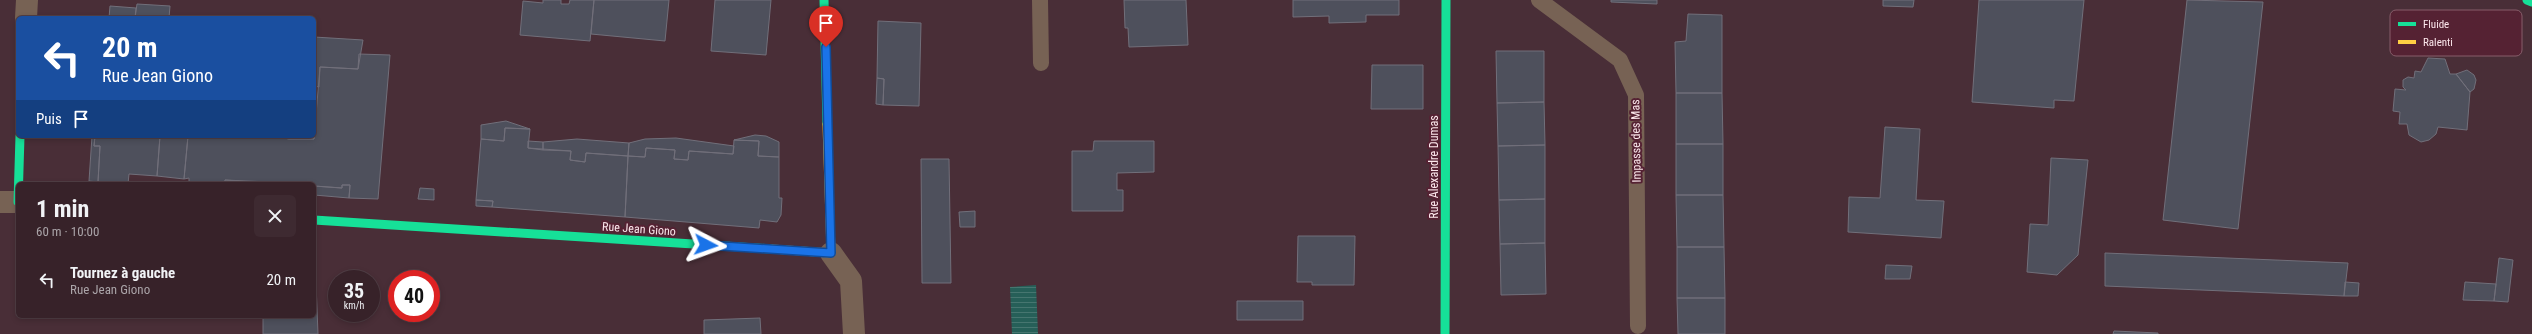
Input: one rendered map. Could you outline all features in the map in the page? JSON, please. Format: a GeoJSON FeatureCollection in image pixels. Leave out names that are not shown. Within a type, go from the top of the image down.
{"type":"FeatureCollection","features":[{"type":"Feature","properties":{"kind":"street"},"geometry":{"type":"LineString","coordinates":[[26,16],[27,0]]}},
{"type":"Feature","properties":{"kind":"street"},"geometry":{"type":"LineString","coordinates":[[824,0],[831,253],[851,281],[854,334]]}},
{"type":"Feature","properties":{"kind":"street","name":"Rue Alexandre Dumas"},"geometry":{"type":"LineString","coordinates":[[1445,334],[1446,0]]}},
{"type":"Feature","properties":{"kind":"street"},"geometry":{"type":"LineString","coordinates":[[2527,0],[2532,2]]}},
{"type":"Feature","properties":{"kind":"street"},"geometry":{"type":"LineString","coordinates":[[11,202],[20,138]]}},
{"type":"Feature","properties":{"kind":"street","name":"Rue Jean Giono"},"geometry":{"type":"LineString","coordinates":[[316,220],[831,253]]}},
{"type":"Feature","properties":{"kind":"lane"},"geometry":{"type":"LineString","coordinates":[[1040,0],[1041,63]]}},
{"type":"Feature","properties":{"kind":"lane","name":"Impasse des Mas"},"geometry":{"type":"LineString","coordinates":[[1539,0],[1620,60],[1636,95],[1638,326]]}},
{"type":"Feature","properties":{"kind":"shaded area"},"geometry":{"type":"Polygon","coordinates":[[[1036,285],[1038,334],[1012,334],[1010,287],[1036,285]]]}},
{"type":"Feature","properties":{"kind":"building"},"geometry":{"type":"Polygon","coordinates":[[[543,0],[561,0],[561,4],[569,4],[570,0],[594,0],[590,41],[520,35],[523,1],[543,3],[543,0]]]}},
{"type":"Feature","properties":{"kind":"building"},"geometry":{"type":"Polygon","coordinates":[[[594,0],[669,0],[665,41],[591,34],[594,0]]]}},
{"type":"Feature","properties":{"kind":"building"},"geometry":{"type":"Polygon","coordinates":[[[715,0],[771,0],[766,55],[711,51],[715,0]]]}},
{"type":"Feature","properties":{"kind":"building"},"geometry":{"type":"Polygon","coordinates":[[[1124,0],[1186,0],[1188,45],[1129,47],[1128,28],[1125,28],[1124,0]]]}},
{"type":"Feature","properties":{"kind":"building"},"geometry":{"type":"Polygon","coordinates":[[[1293,0],[1399,0],[1399,15],[1366,15],[1366,22],[1329,23],[1329,16],[1293,17],[1293,0]]]}},
{"type":"Feature","properties":{"kind":"building"},"geometry":{"type":"Polygon","coordinates":[[[1611,0],[1657,0],[1657,4],[1611,2],[1611,0]]]}},
{"type":"Feature","properties":{"kind":"building"},"geometry":{"type":"Polygon","coordinates":[[[1883,0],[1914,0],[1913,7],[1883,6],[1883,0]]]}},
{"type":"Feature","properties":{"kind":"building"},"geometry":{"type":"Polygon","coordinates":[[[1979,0],[2084,0],[2074,101],[2054,100],[2054,108],[1972,102],[1979,0]]]}},
{"type":"Feature","properties":{"kind":"building"},"geometry":{"type":"Polygon","coordinates":[[[2187,0],[2263,2],[2238,229],[2163,220],[2187,0]]]}},
{"type":"Feature","properties":{"kind":"building"},"geometry":{"type":"Polygon","coordinates":[[[137,4],[170,6],[169,16],[135,16],[137,4]]]}},
{"type":"Feature","properties":{"kind":"building"},"geometry":{"type":"Polygon","coordinates":[[[110,6],[136,8],[135,16],[109,16],[110,6]]]}},
{"type":"Feature","properties":{"kind":"building"},"geometry":{"type":"Polygon","coordinates":[[[1688,14],[1722,15],[1722,93],[1676,93],[1675,42],[1686,41],[1688,14]]]}},
{"type":"Feature","properties":{"kind":"building"},"geometry":{"type":"Polygon","coordinates":[[[878,21],[921,23],[919,106],[883,105],[884,79],[877,78],[878,21]]]}},
{"type":"Feature","properties":{"kind":"building"},"geometry":{"type":"Polygon","coordinates":[[[316,37],[363,40],[358,69],[320,67],[319,87],[316,86],[316,37]]]}},
{"type":"Feature","properties":{"kind":"building"},"geometry":{"type":"Polygon","coordinates":[[[1496,51],[1544,51],[1544,102],[1497,103],[1496,51]]]}},
{"type":"Feature","properties":{"kind":"building"},"geometry":{"type":"Polygon","coordinates":[[[359,54],[390,55],[378,199],[349,198],[350,185],[342,185],[342,188],[316,186],[316,182],[225,180],[225,182],[189,182],[189,178],[184,179],[188,138],[316,138],[316,115],[320,67],[358,69],[359,54]]]}},
{"type":"Feature","properties":{"kind":"building"},"geometry":{"type":"Polygon","coordinates":[[[2428,58],[2445,59],[2450,74],[2456,74],[2470,92],[2467,130],[2438,127],[2436,134],[2429,140],[2421,142],[2409,135],[2407,124],[2399,124],[2400,112],[2393,111],[2395,89],[2406,90],[2403,87],[2403,80],[2408,77],[2414,78],[2415,71],[2421,72],[2428,58]]]}},
{"type":"Feature","properties":{"kind":"building"},"geometry":{"type":"Polygon","coordinates":[[[1372,65],[1423,65],[1423,109],[1371,109],[1372,65]]]}},
{"type":"Feature","properties":{"kind":"building"},"geometry":{"type":"Polygon","coordinates":[[[2467,70],[2474,75],[2476,80],[2474,89],[2470,92],[2456,74],[2467,70]]]}},
{"type":"Feature","properties":{"kind":"building"},"geometry":{"type":"Polygon","coordinates":[[[877,78],[884,79],[883,105],[876,104],[877,78]]]}},
{"type":"Feature","properties":{"kind":"building"},"geometry":{"type":"Polygon","coordinates":[[[1676,93],[1722,93],[1723,144],[1676,144],[1676,93]]]}},
{"type":"Feature","properties":{"kind":"building"},"geometry":{"type":"Polygon","coordinates":[[[1544,102],[1545,145],[1498,146],[1497,103],[1544,102]]]}},
{"type":"Feature","properties":{"kind":"building"},"geometry":{"type":"Polygon","coordinates":[[[506,121],[530,129],[505,128],[504,141],[481,139],[481,125],[506,121]]]}},
{"type":"Feature","properties":{"kind":"building"},"geometry":{"type":"Polygon","coordinates":[[[1885,127],[1920,129],[1916,200],[1944,201],[1941,238],[1848,232],[1849,197],[1880,198],[1885,127]]]}},
{"type":"Feature","properties":{"kind":"building"},"geometry":{"type":"Polygon","coordinates":[[[505,128],[530,129],[528,148],[571,151],[570,160],[585,162],[586,153],[628,156],[625,217],[492,207],[493,201],[476,200],[481,139],[504,141],[505,128]]]}},
{"type":"Feature","properties":{"kind":"building"},"geometry":{"type":"Polygon","coordinates":[[[755,135],[766,136],[779,142],[779,157],[758,156],[759,141],[734,140],[755,135]]]}},
{"type":"Feature","properties":{"kind":"building"},"geometry":{"type":"Polygon","coordinates":[[[92,138],[95,138],[94,146],[100,146],[98,182],[89,181],[92,138]]]}},
{"type":"Feature","properties":{"kind":"building"},"geometry":{"type":"Polygon","coordinates":[[[95,138],[160,138],[157,176],[129,174],[128,182],[98,182],[100,146],[94,146],[95,138]]]}},
{"type":"Feature","properties":{"kind":"building"},"geometry":{"type":"Polygon","coordinates":[[[160,138],[188,138],[184,179],[157,176],[160,138]]]}},
{"type":"Feature","properties":{"kind":"building"},"geometry":{"type":"Polygon","coordinates":[[[284,138],[314,138],[314,139],[284,138]]]}},
{"type":"Feature","properties":{"kind":"building"},"geometry":{"type":"Polygon","coordinates":[[[676,138],[734,146],[733,154],[689,151],[688,160],[674,159],[675,150],[646,148],[645,157],[628,156],[629,143],[645,139],[676,138]]]}},
{"type":"Feature","properties":{"kind":"building"},"geometry":{"type":"Polygon","coordinates":[[[577,139],[629,143],[628,156],[586,153],[585,162],[570,160],[571,151],[543,150],[543,142],[577,139]]]}},
{"type":"Feature","properties":{"kind":"building"},"geometry":{"type":"Polygon","coordinates":[[[734,140],[759,141],[758,156],[779,157],[779,198],[782,198],[781,215],[777,222],[760,220],[759,228],[625,217],[628,156],[645,157],[646,148],[675,150],[674,159],[688,160],[689,151],[733,154],[734,140]]]}},
{"type":"Feature","properties":{"kind":"building"},"geometry":{"type":"Polygon","coordinates":[[[528,141],[543,142],[543,150],[528,148],[528,141]]]}},
{"type":"Feature","properties":{"kind":"building"},"geometry":{"type":"Polygon","coordinates":[[[1094,141],[1154,141],[1154,172],[1117,173],[1117,190],[1123,190],[1123,211],[1072,211],[1072,151],[1093,151],[1094,141]]]}},
{"type":"Feature","properties":{"kind":"building"},"geometry":{"type":"Polygon","coordinates":[[[1676,144],[1723,144],[1723,195],[1676,195],[1676,144]]]}},
{"type":"Feature","properties":{"kind":"building"},"geometry":{"type":"Polygon","coordinates":[[[1545,145],[1545,199],[1499,200],[1498,146],[1545,145]]]}},
{"type":"Feature","properties":{"kind":"building"},"geometry":{"type":"Polygon","coordinates":[[[2051,158],[2088,160],[2078,255],[2057,275],[2027,272],[2030,224],[2048,225],[2051,158]]]}},
{"type":"Feature","properties":{"kind":"building"},"geometry":{"type":"Polygon","coordinates":[[[921,159],[949,159],[951,283],[922,283],[921,159]]]}},
{"type":"Feature","properties":{"kind":"building"},"geometry":{"type":"Polygon","coordinates":[[[225,180],[254,182],[225,182],[225,180]]]}},
{"type":"Feature","properties":{"kind":"building"},"geometry":{"type":"Polygon","coordinates":[[[342,185],[350,185],[349,198],[316,195],[316,186],[342,188],[342,185]]]}},
{"type":"Feature","properties":{"kind":"building"},"geometry":{"type":"Polygon","coordinates":[[[420,188],[434,189],[434,200],[418,199],[420,188]]]}},
{"type":"Feature","properties":{"kind":"building"},"geometry":{"type":"Polygon","coordinates":[[[1676,195],[1723,195],[1724,247],[1677,247],[1676,195]]]}},
{"type":"Feature","properties":{"kind":"building"},"geometry":{"type":"Polygon","coordinates":[[[1545,199],[1545,243],[1500,244],[1499,200],[1545,199]]]}},
{"type":"Feature","properties":{"kind":"building"},"geometry":{"type":"Polygon","coordinates":[[[476,200],[493,201],[492,207],[476,206],[476,200]]]}},
{"type":"Feature","properties":{"kind":"building"},"geometry":{"type":"Polygon","coordinates":[[[975,211],[975,227],[960,227],[959,212],[975,211]]]}},
{"type":"Feature","properties":{"kind":"building"},"geometry":{"type":"Polygon","coordinates":[[[1298,236],[1355,236],[1354,285],[1312,285],[1312,282],[1297,282],[1298,236]]]}},
{"type":"Feature","properties":{"kind":"building"},"geometry":{"type":"Polygon","coordinates":[[[1545,243],[1546,294],[1501,295],[1500,244],[1545,243]]]}},
{"type":"Feature","properties":{"kind":"building"},"geometry":{"type":"Polygon","coordinates":[[[1677,247],[1724,247],[1725,298],[1677,298],[1677,247]]]}},
{"type":"Feature","properties":{"kind":"building"},"geometry":{"type":"Polygon","coordinates":[[[2105,253],[2348,263],[2344,296],[2105,286],[2105,253]]]}},
{"type":"Feature","properties":{"kind":"building"},"geometry":{"type":"Polygon","coordinates":[[[2499,258],[2513,260],[2508,302],[2494,301],[2499,258]]]}},
{"type":"Feature","properties":{"kind":"building"},"geometry":{"type":"Polygon","coordinates":[[[1886,265],[1912,266],[1910,279],[1885,279],[1886,265]]]}},
{"type":"Feature","properties":{"kind":"building"},"geometry":{"type":"Polygon","coordinates":[[[2345,282],[2359,283],[2358,296],[2344,296],[2345,282]]]}},
{"type":"Feature","properties":{"kind":"building"},"geometry":{"type":"Polygon","coordinates":[[[2465,282],[2496,284],[2494,301],[2463,300],[2465,282]]]}},
{"type":"Feature","properties":{"kind":"building"},"geometry":{"type":"Polygon","coordinates":[[[316,283],[318,334],[263,334],[263,318],[316,318],[316,283]]]}},
{"type":"Feature","properties":{"kind":"building"},"geometry":{"type":"Polygon","coordinates":[[[1677,298],[1725,298],[1725,334],[1678,334],[1677,298]]]}},
{"type":"Feature","properties":{"kind":"building"},"geometry":{"type":"Polygon","coordinates":[[[1237,301],[1303,301],[1303,320],[1237,320],[1237,301]]]}},
{"type":"Feature","properties":{"kind":"building"},"geometry":{"type":"Polygon","coordinates":[[[760,318],[761,334],[704,334],[704,320],[760,318]]]}},
{"type":"Feature","properties":{"kind":"building"},"geometry":{"type":"Polygon","coordinates":[[[2114,331],[2158,333],[2158,334],[2113,334],[2114,331]]]}},
{"type":"Feature","properties":{"kind":"traffic: fast"},"geometry":{"type":"LineString","coordinates":[[824,0],[827,124]]}},
{"type":"Feature","properties":{"kind":"traffic: fast"},"geometry":{"type":"LineString","coordinates":[[1445,334],[1446,0]]}},
{"type":"Feature","properties":{"kind":"traffic: fast"},"geometry":{"type":"LineString","coordinates":[[2527,0],[2532,2]]}},
{"type":"Feature","properties":{"kind":"traffic: fast"},"geometry":{"type":"LineString","coordinates":[[19,182],[20,138]]}},
{"type":"Feature","properties":{"kind":"traffic: fast"},"geometry":{"type":"LineString","coordinates":[[316,220],[772,249]]}},
{"type":"Feature","properties":{"kind":"traffic: slow"},"geometry":{"type":"LineString","coordinates":[[772,249],[831,253],[827,124]]}},
{"type":"Feature","properties":{"kind":"route"},"geometry":{"type":"LineString","coordinates":[[706,245],[831,253],[826,47]]}}]}
